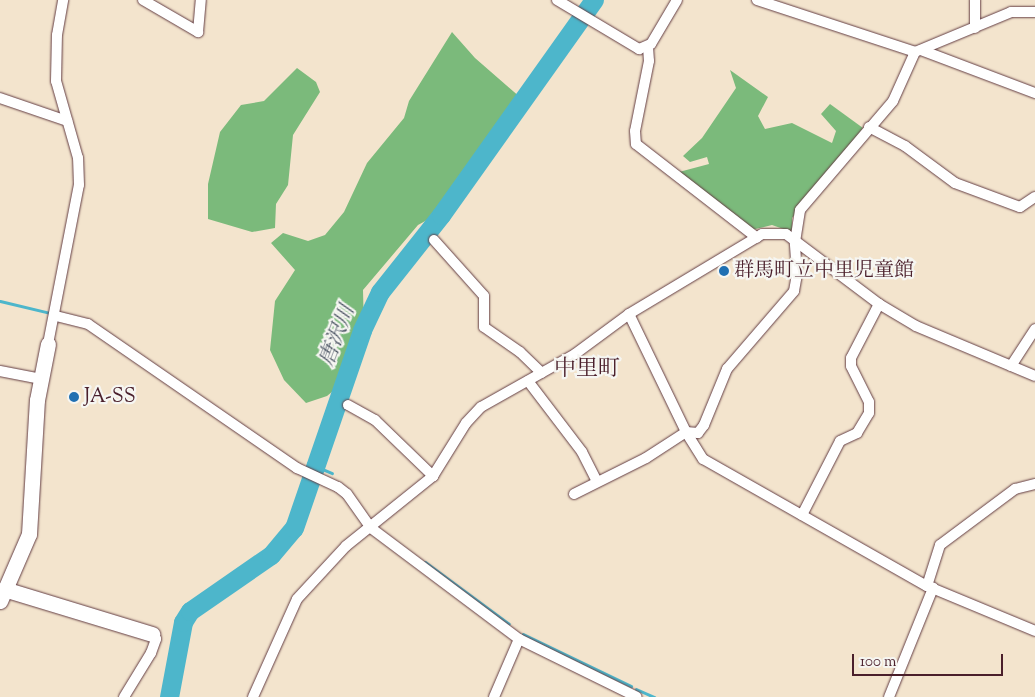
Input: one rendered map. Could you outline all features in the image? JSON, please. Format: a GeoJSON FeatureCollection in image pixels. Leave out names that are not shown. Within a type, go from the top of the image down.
{"type":"FeatureCollection","features":[{"type":"Feature","properties":{"kind":"street"},"geometry":{"type":"LineString","coordinates":[[63,0],[57,34],[56,81],[78,158],[79,185],[56,316],[41,380],[30,524],[2,595],[152,634],[155,644],[124,697]]}},
{"type":"Feature","properties":{"kind":"street"},"geometry":{"type":"LineString","coordinates":[[143,0],[198,32],[201,0]]}},
{"type":"Feature","properties":{"kind":"street"},"geometry":{"type":"LineString","coordinates":[[557,0],[635,48],[648,47]]}},
{"type":"Feature","properties":{"kind":"street"},"geometry":{"type":"LineString","coordinates":[[678,0],[648,47],[649,61],[635,131],[636,144],[757,238]]}},
{"type":"Feature","properties":{"kind":"street"},"geometry":{"type":"LineString","coordinates":[[759,0],[918,51],[1035,93]]}},
{"type":"Feature","properties":{"kind":"street"},"geometry":{"type":"LineString","coordinates":[[975,0],[976,28]]}},
{"type":"Feature","properties":{"kind":"street"},"geometry":{"type":"LineString","coordinates":[[574,494],[646,458],[686,432],[698,433],[704,425],[727,369],[794,291],[797,274],[795,242],[800,210],[834,174],[869,127],[897,94],[918,51],[976,28],[1020,5],[1035,12]]}},
{"type":"Feature","properties":{"kind":"street"},"geometry":{"type":"LineString","coordinates":[[0,98],[68,121]]}},
{"type":"Feature","properties":{"kind":"street"},"geometry":{"type":"LineString","coordinates":[[869,127],[905,146],[955,183],[1020,207],[1035,197]]}},
{"type":"Feature","properties":{"kind":"street"},"geometry":{"type":"LineString","coordinates":[[253,697],[297,599],[346,546],[371,528],[433,476],[466,423],[481,407],[542,373],[629,314],[757,238],[777,232],[795,242],[879,304],[942,339],[1035,376]]}},
{"type":"Feature","properties":{"kind":"street"},"geometry":{"type":"LineString","coordinates":[[434,240],[484,296],[484,327],[520,352],[542,373]]}},
{"type":"Feature","properties":{"kind":"street"},"geometry":{"type":"LineString","coordinates":[[802,515],[840,441],[857,433],[869,413],[869,402],[851,366],[851,358],[879,304]]}},
{"type":"Feature","properties":{"kind":"street"},"geometry":{"type":"LineString","coordinates":[[629,314],[686,432],[703,459],[738,476],[802,515],[930,587],[1035,631]]}},
{"type":"Feature","properties":{"kind":"street"},"geometry":{"type":"LineString","coordinates":[[56,316],[88,324],[304,471],[328,482],[347,494],[371,528],[519,639],[630,696]]}},
{"type":"Feature","properties":{"kind":"street"},"geometry":{"type":"LineString","coordinates":[[1011,366],[1035,329]]}},
{"type":"Feature","properties":{"kind":"street"},"geometry":{"type":"LineString","coordinates":[[0,371],[41,380]]}},
{"type":"Feature","properties":{"kind":"street"},"geometry":{"type":"LineString","coordinates":[[528,381],[582,452],[597,481]]}},
{"type":"Feature","properties":{"kind":"street"},"geometry":{"type":"LineString","coordinates":[[348,405],[375,420],[433,476]]}},
{"type":"Feature","properties":{"kind":"street"},"geometry":{"type":"LineString","coordinates":[[889,697],[930,587],[940,545],[1016,489],[1035,484]]}},
{"type":"Feature","properties":{"kind":"street"},"geometry":{"type":"LineString","coordinates":[[494,697],[519,639]]}},
{"type":"Feature","properties":{"kind":"green space"},"geometry":{"type":"Polygon","coordinates":[[[452,32],[475,58],[521,98],[447,209],[418,225],[363,290],[364,331],[345,381],[327,396],[306,403],[284,380],[270,350],[275,301],[295,270],[271,243],[283,233],[308,241],[325,235],[344,212],[367,163],[404,118],[409,101],[452,32]]]}},
{"type":"Feature","properties":{"kind":"green space"},"geometry":{"type":"Polygon","coordinates":[[[297,68],[316,82],[320,92],[293,135],[288,185],[276,204],[275,228],[252,232],[208,219],[208,184],[220,132],[241,105],[264,101],[297,68]]]}},
{"type":"Feature","properties":{"kind":"green space"},"geometry":{"type":"Polygon","coordinates":[[[730,70],[768,97],[758,116],[765,129],[792,123],[832,143],[836,131],[821,114],[830,104],[863,128],[792,218],[792,232],[772,225],[751,230],[679,172],[709,164],[707,157],[690,162],[683,156],[702,138],[736,88],[730,70]]]}},
{"type":"Feature","properties":{"kind":"waterway","name":"唐沢川"},"geometry":{"type":"LineString","coordinates":[[169,697],[183,622],[190,611],[271,555],[294,528],[362,330],[380,292],[441,215],[594,0]]}},
{"type":"Feature","properties":{"kind":"waterway"},"geometry":{"type":"LineString","coordinates":[[0,301],[50,313]]}},
{"type":"Feature","properties":{"kind":"waterway"},"geometry":{"type":"LineString","coordinates":[[308,463],[332,473]]}},
{"type":"Feature","properties":{"kind":"waterway"},"geometry":{"type":"LineString","coordinates":[[425,562],[509,624]]}},
{"type":"Feature","properties":{"kind":"waterway"},"geometry":{"type":"LineString","coordinates":[[523,634],[631,686]]}},
{"type":"Feature","properties":{"kind":"waterway"},"geometry":{"type":"LineString","coordinates":[[636,689],[654,697]]}},
{"type":"Feature","properties":{"kind":"place","name":"群馬町立中里児童館"},"geometry":{"type":"Point","coordinates":[724,271]}},
{"type":"Feature","properties":{"kind":"place","name":"JA-SS"},"geometry":{"type":"Point","coordinates":[74,397]}},
{"type":"Feature","properties":{"kind":"district","name":"中里町"},"geometry":{"type":"Point","coordinates":[587,371]}}]}
